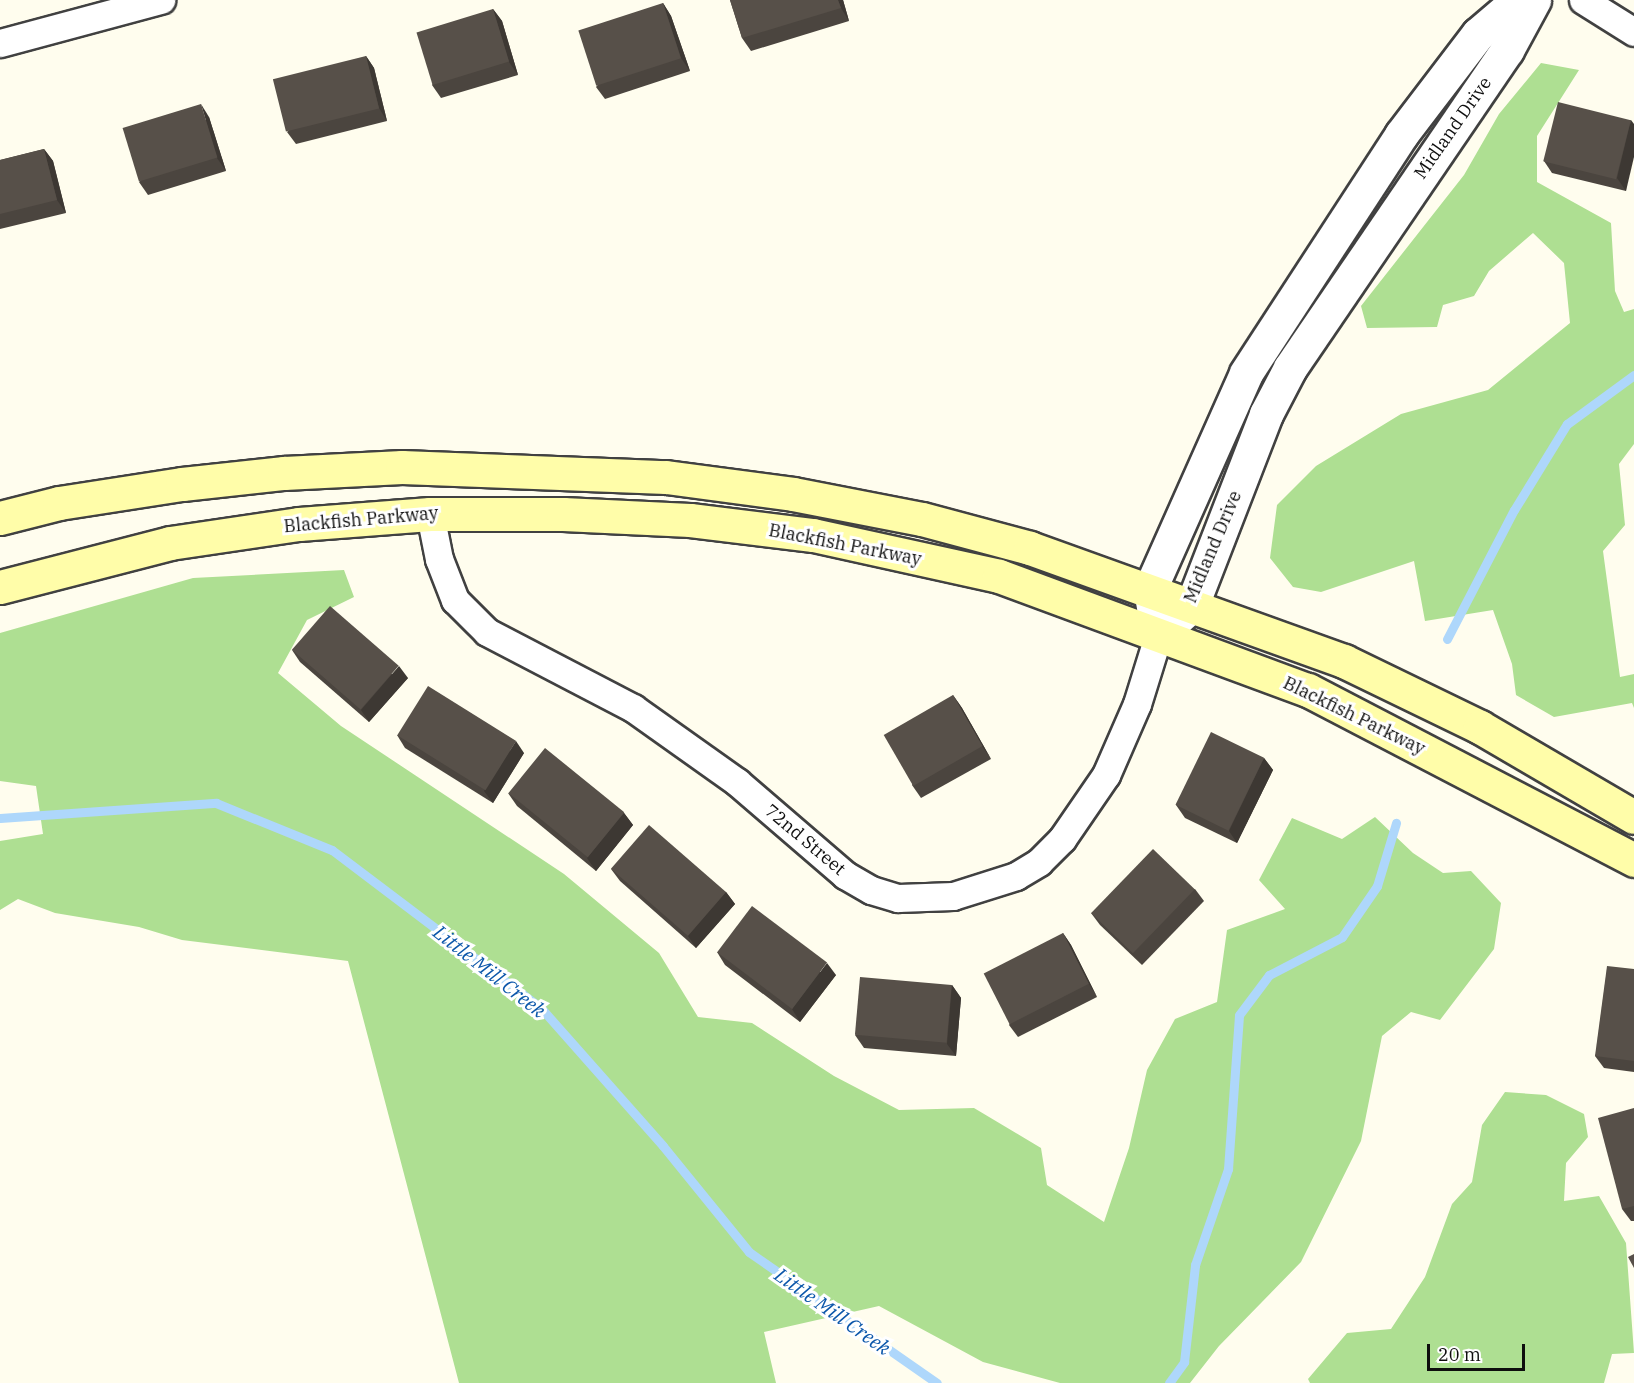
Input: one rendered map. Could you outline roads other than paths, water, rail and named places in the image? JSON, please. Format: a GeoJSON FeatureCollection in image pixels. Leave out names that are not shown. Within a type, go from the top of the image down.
{"type":"FeatureCollection","features":[{"type":"Feature","properties":{"kind":"main road"},"geometry":{"type":"LineString","coordinates":[[0,518],[59,503],[284,473],[402,467],[666,477],[794,494],[921,519],[1030,548],[1150,589],[1344,661],[1480,727],[1634,817]]}},
{"type":"Feature","properties":{"kind":"main road","name":"Blackfish Parkway"},"geometry":{"type":"LineString","coordinates":[[0,587],[170,543],[299,524],[430,513],[563,514],[690,520],[813,535],[999,576],[1308,690],[1634,860]]}},
{"type":"Feature","properties":{"kind":"street"},"geometry":{"type":"LineString","coordinates":[[0,43],[162,0]]}},
{"type":"Feature","properties":{"kind":"street","name":"Midland Drive"},"geometry":{"type":"LineString","coordinates":[[1150,589],[1246,373],[1401,135],[1478,34],[1518,0]]}},
{"type":"Feature","properties":{"kind":"street","name":"Midland Drive"},"geometry":{"type":"LineString","coordinates":[[1158,636],[1192,605],[1266,414],[1290,368],[1508,50],[1534,0]]}},
{"type":"Feature","properties":{"kind":"street"},"geometry":{"type":"LineString","coordinates":[[1583,0],[1634,32]]}},
{"type":"Feature","properties":{"kind":"street","name":"72nd Street"},"geometry":{"type":"LineString","coordinates":[[430,513],[439,559],[455,600],[488,632],[633,708],[737,782],[845,875],[871,890],[898,898],[953,896],[1016,876],[1040,862],[1062,839],[1106,776],[1137,704],[1158,636]]}},
{"type":"Feature","properties":{"kind":"street"},"geometry":{"type":"LineString","coordinates":[[1150,589],[1158,636]]}},
{"type":"Feature","properties":{"kind":"waterway"},"geometry":{"type":"LineString","coordinates":[[1447,639],[1514,510],[1567,424],[1634,375]]}},
{"type":"Feature","properties":{"kind":"waterway","name":"Little Mill Creek"},"geometry":{"type":"LineString","coordinates":[[0,818],[216,803],[332,850],[541,1008],[663,1146],[749,1252],[937,1383]]}},
{"type":"Feature","properties":{"kind":"waterway"},"geometry":{"type":"LineString","coordinates":[[1169,1383],[1184,1362],[1195,1265],[1228,1169],[1239,1015],[1269,975],[1342,937],[1377,886],[1396,823]]}}]}
